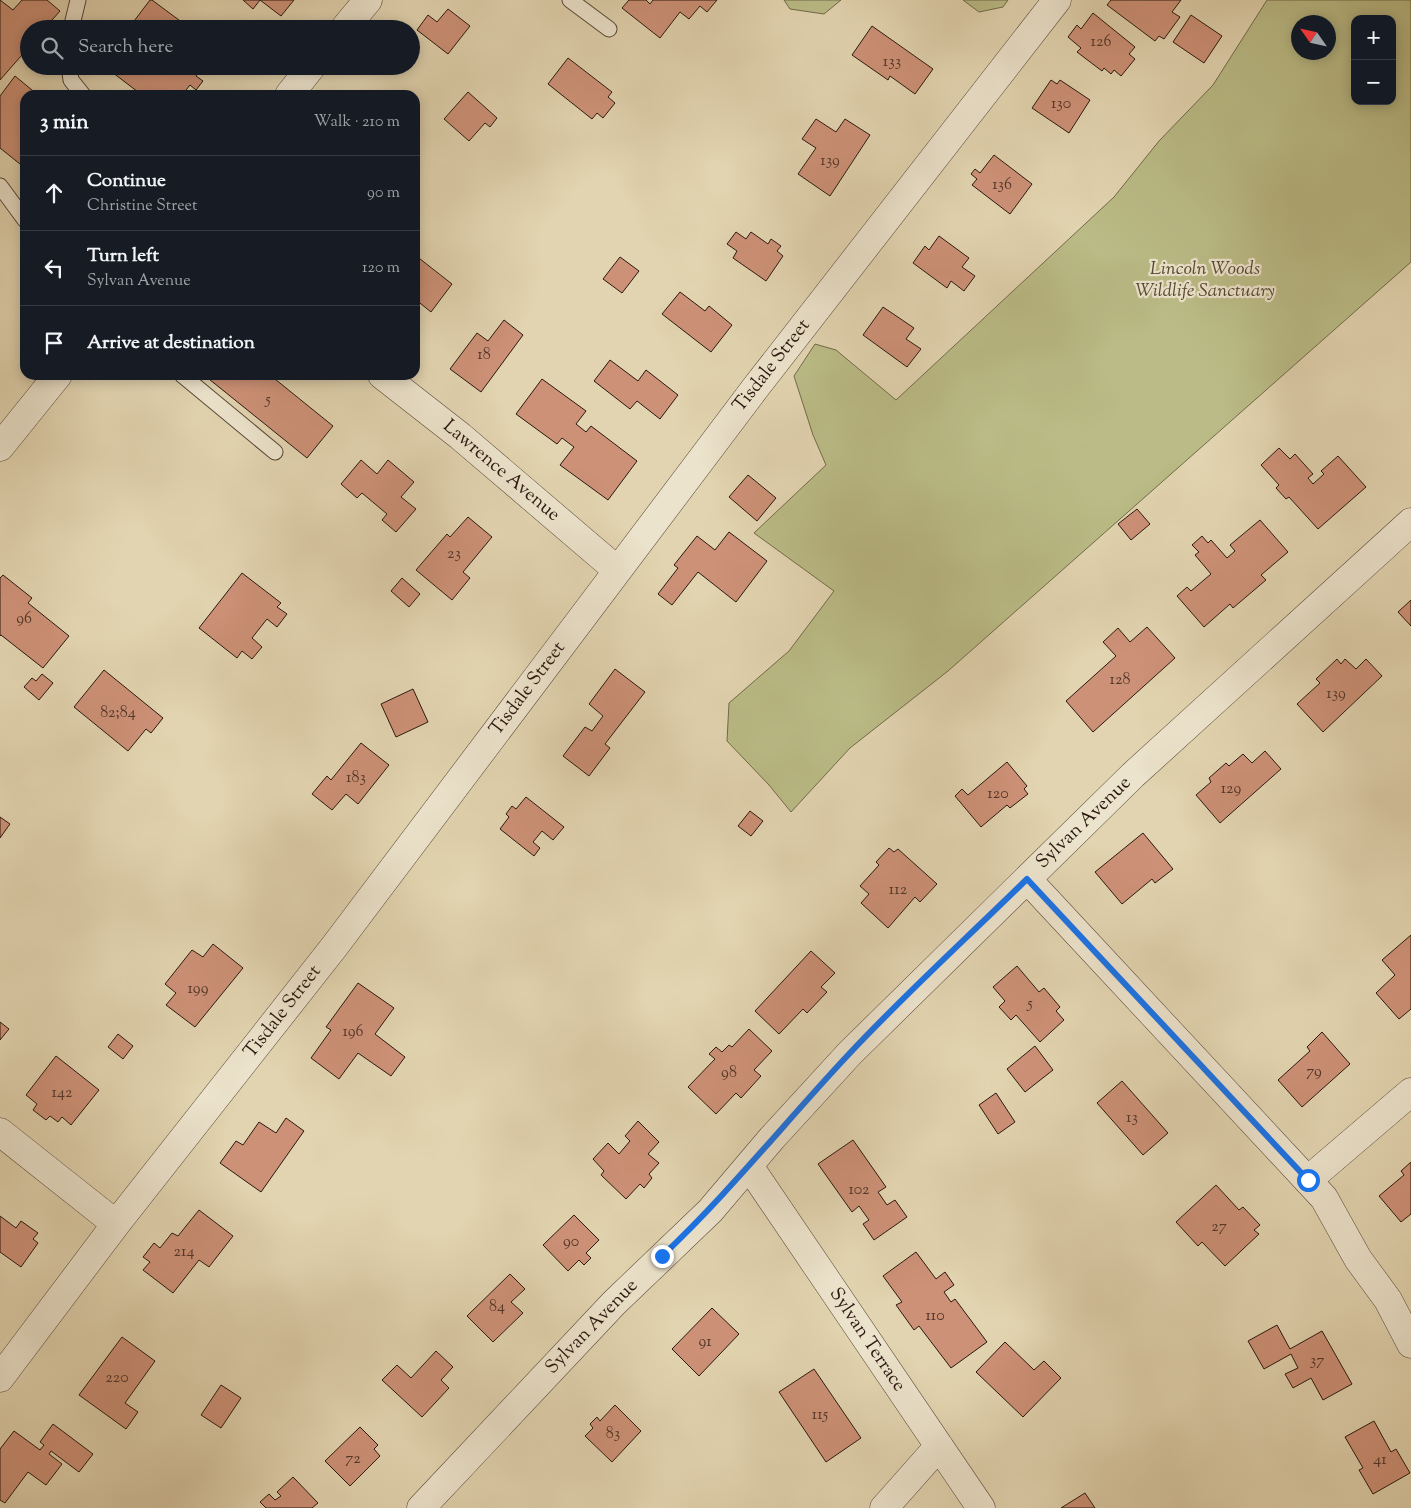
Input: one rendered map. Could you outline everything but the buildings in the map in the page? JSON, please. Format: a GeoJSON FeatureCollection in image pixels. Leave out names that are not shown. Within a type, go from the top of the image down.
{"type":"FeatureCollection","features":[{"type":"Feature","properties":{"kind":"street"},"geometry":{"type":"LineString","coordinates":[[351,20],[368,0]]}},
{"type":"Feature","properties":{"kind":"street","name":"Tisdale Street"},"geometry":{"type":"LineString","coordinates":[[0,1378],[116,1224],[334,947],[789,344],[1057,0]]}},
{"type":"Feature","properties":{"kind":"street"},"geometry":{"type":"LineString","coordinates":[[292,90],[305,75]]}},
{"type":"Feature","properties":{"kind":"street"},"geometry":{"type":"LineString","coordinates":[[0,447],[54,380]]}},
{"type":"Feature","properties":{"kind":"street","name":"Lawrence Avenue"},"geometry":{"type":"LineString","coordinates":[[388,380],[460,436],[617,570]]}},
{"type":"Feature","properties":{"kind":"street","name":"Sylvan Avenue"},"geometry":{"type":"LineString","coordinates":[[421,1508],[614,1303],[710,1211],[850,1053],[1133,775],[1411,522]]}},
{"type":"Feature","properties":{"kind":"street"},"geometry":{"type":"LineString","coordinates":[[1027,879],[1324,1198],[1358,1259],[1388,1300],[1411,1344]]}},
{"type":"Feature","properties":{"kind":"street"},"geometry":{"type":"LineString","coordinates":[[1308,1180],[1411,1092]]}},
{"type":"Feature","properties":{"kind":"street"},"geometry":{"type":"LineString","coordinates":[[0,1132],[116,1224]]}},
{"type":"Feature","properties":{"kind":"street","name":"Sylvan Terrace"},"geometry":{"type":"LineString","coordinates":[[749,1166],[981,1508]]}},
{"type":"Feature","properties":{"kind":"street"},"geometry":{"type":"LineString","coordinates":[[884,1508],[939,1446]]}},
{"type":"Feature","properties":{"kind":"lane"},"geometry":{"type":"LineString","coordinates":[[72,20],[78,0]]}},
{"type":"Feature","properties":{"kind":"lane"},"geometry":{"type":"LineString","coordinates":[[570,0],[609,29]]}},
{"type":"Feature","properties":{"kind":"lane"},"geometry":{"type":"LineString","coordinates":[[70,75],[71,80],[79,90]]}},
{"type":"Feature","properties":{"kind":"lane"},"geometry":{"type":"LineString","coordinates":[[0,186],[20,213]]}},
{"type":"Feature","properties":{"kind":"lane"},"geometry":{"type":"LineString","coordinates":[[188,380],[275,452]]}},
{"type":"Feature","properties":{"kind":"green space"},"geometry":{"type":"Polygon","coordinates":[[[784,0],[841,0],[824,14],[790,9],[784,0]]]}},
{"type":"Feature","properties":{"kind":"green space"},"geometry":{"type":"Polygon","coordinates":[[[963,0],[1008,0],[1003,7],[979,12],[963,0]]]}},
{"type":"Feature","properties":{"kind":"green space","name":"Lincoln Woods Wildlife Sanctuary"},"geometry":{"type":"Polygon","coordinates":[[[1267,0],[1411,0],[1411,262],[948,671],[850,748],[791,812],[769,785],[727,741],[729,703],[789,651],[834,591],[754,533],[826,465],[813,435],[794,376],[815,344],[836,350],[896,400],[1114,197],[1159,141],[1213,85],[1267,0]]]}},
{"type":"Feature","properties":{"kind":"route"},"geometry":{"type":"LineString","coordinates":[[662,1256],[710,1211],[772,1138],[850,1053],[1027,879],[1308,1180]]}}]}
